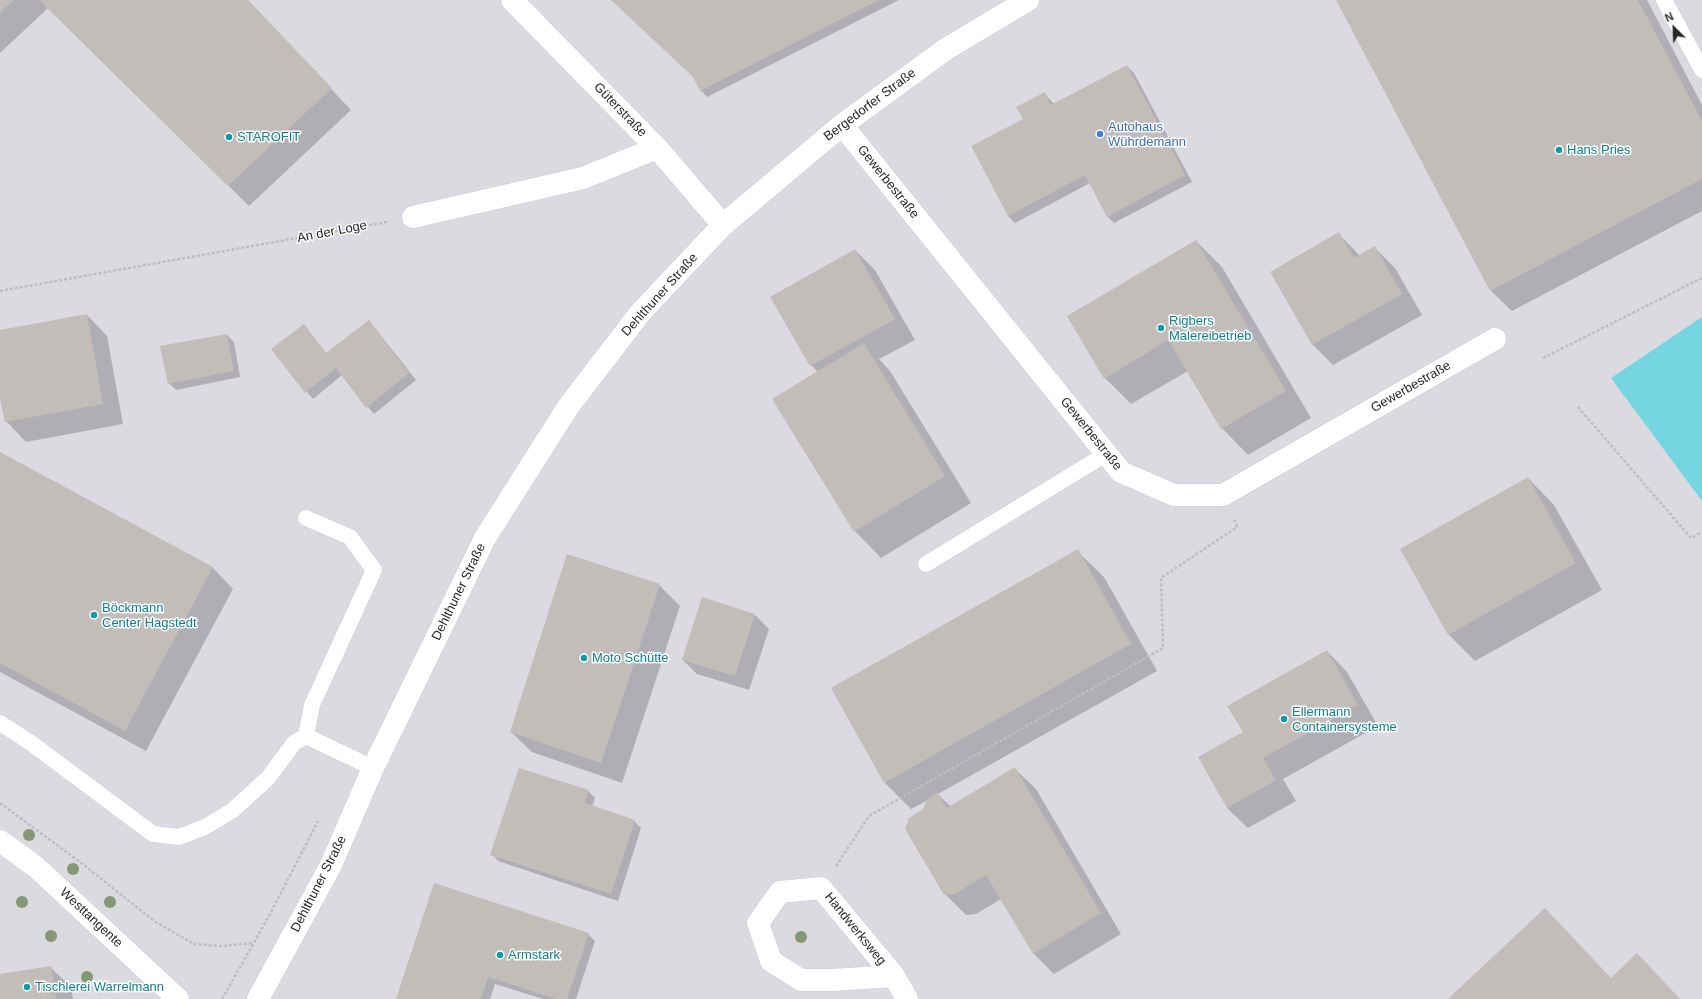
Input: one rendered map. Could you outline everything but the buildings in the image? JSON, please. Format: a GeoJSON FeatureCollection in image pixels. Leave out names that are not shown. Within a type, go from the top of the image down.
{"type":"FeatureCollection","features":[{"type":"Feature","properties":{"kind":"street","name":"Güterstraße"},"geometry":{"type":"LineString","coordinates":[[512,0],[657,148],[723,225]]}},
{"type":"Feature","properties":{"kind":"street","name":"Bergedorfer Straße"},"geometry":{"type":"LineString","coordinates":[[723,225],[842,125],[946,49],[1028,0]]}},
{"type":"Feature","properties":{"kind":"street","name":"Gewerbestraße"},"geometry":{"type":"LineString","coordinates":[[842,125],[1121,472],[1174,495],[1223,495],[1495,339]]}},
{"type":"Feature","properties":{"kind":"street"},"geometry":{"type":"LineString","coordinates":[[413,217],[583,178],[657,148]]}},
{"type":"Feature","properties":{"kind":"street","name":"Dehlthuner Straße"},"geometry":{"type":"LineString","coordinates":[[258,999],[331,865],[373,768],[485,538],[568,407],[640,313],[723,225]]}},
{"type":"Feature","properties":{"kind":"street","name":"Westtangente"},"geometry":{"type":"LineString","coordinates":[[0,841],[36,867],[178,999]]}},
{"type":"Feature","properties":{"kind":"street","name":"Handwerksweg"},"geometry":{"type":"LineString","coordinates":[[894,976],[833,980],[801,980],[771,961],[758,923],[780,892],[821,888],[894,976],[907,999]]}},
{"type":"Feature","properties":{"kind":"lane"},"geometry":{"type":"LineString","coordinates":[[1664,0],[1702,70]]}},
{"type":"Feature","properties":{"kind":"lane"},"geometry":{"type":"LineString","coordinates":[[926,564],[1106,454]]}},
{"type":"Feature","properties":{"kind":"lane"},"geometry":{"type":"LineString","coordinates":[[0,723],[31,743],[153,834],[179,837],[205,827],[233,810],[268,778],[294,743],[306,736],[312,705],[374,570],[350,537],[306,518]]}},
{"type":"Feature","properties":{"kind":"lane"},"geometry":{"type":"LineString","coordinates":[[306,736],[373,768]]}},
{"type":"Feature","properties":{"kind":"path","name":"An der Loge"},"geometry":{"type":"LineString","coordinates":[[0,291],[413,217]]}},
{"type":"Feature","properties":{"kind":"path"},"geometry":{"type":"LineString","coordinates":[[1543,358],[1702,278]]}},
{"type":"Feature","properties":{"kind":"path"},"geometry":{"type":"LineString","coordinates":[[1578,407],[1691,538],[1702,532]]}},
{"type":"Feature","properties":{"kind":"path"},"geometry":{"type":"LineString","coordinates":[[821,888],[870,816],[1163,648],[1162,578],[1237,527],[1223,495]]}},
{"type":"Feature","properties":{"kind":"path"},"geometry":{"type":"LineString","coordinates":[[0,803],[84,865],[154,921],[194,944],[220,946],[254,943],[222,999]]}},
{"type":"Feature","properties":{"kind":"shaded area"},"geometry":{"type":"Polygon","coordinates":[[[0,0],[1702,0],[1702,999],[0,999],[0,0]]]}},
{"type":"Feature","properties":{"kind":"water"},"geometry":{"type":"Polygon","coordinates":[[[1702,317],[1702,501],[1611,378],[1702,317]]]}},
{"type":"Feature","properties":{"kind":"place","name":"Autohaus Wührdemann"},"geometry":{"type":"Point","coordinates":[1100,134]}},
{"type":"Feature","properties":{"kind":"place","name":"STAROFIT"},"geometry":{"type":"Point","coordinates":[229,137]}},
{"type":"Feature","properties":{"kind":"place","name":"Hans Pries"},"geometry":{"type":"Point","coordinates":[1559,150]}},
{"type":"Feature","properties":{"kind":"place","name":"Rigbers Malereibetrieb"},"geometry":{"type":"Point","coordinates":[1161,328]}},
{"type":"Feature","properties":{"kind":"place","name":"Böckmann Center Hagstedt"},"geometry":{"type":"Point","coordinates":[94,615]}},
{"type":"Feature","properties":{"kind":"place","name":"Moto Schütte"},"geometry":{"type":"Point","coordinates":[584,658]}},
{"type":"Feature","properties":{"kind":"place","name":"Ellermann Containersysteme"},"geometry":{"type":"Point","coordinates":[1284,719]}},
{"type":"Feature","properties":{"kind":"place","name":"Armstark"},"geometry":{"type":"Point","coordinates":[500,955]}},
{"type":"Feature","properties":{"kind":"place","name":"Tischlerei Warrelmann"},"geometry":{"type":"Point","coordinates":[27,987]}}]}
